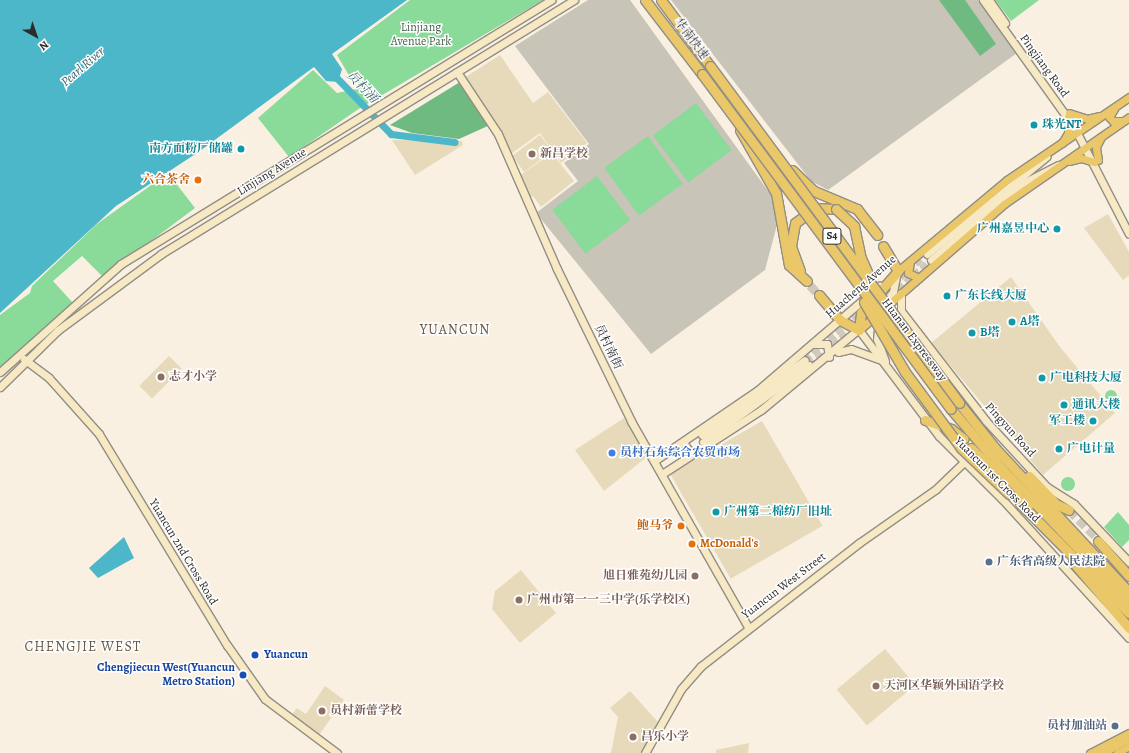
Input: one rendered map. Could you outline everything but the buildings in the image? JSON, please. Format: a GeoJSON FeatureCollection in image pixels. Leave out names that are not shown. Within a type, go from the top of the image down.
{"type":"FeatureCollection","features":[{"type":"Feature","properties":{"kind":"highway","name":"Huanan Expressway"},"geometry":{"type":"LineString","coordinates":[[645,0],[733,113],[832,250],[951,409],[1099,565],[1129,592]]}},
{"type":"Feature","properties":{"kind":"highway","name":"Huanan Expressway"},"geometry":{"type":"LineString","coordinates":[[661,0],[893,317],[959,403],[994,448],[1099,565],[1129,602]]}},
{"type":"Feature","properties":{"kind":"highway"},"geometry":{"type":"LineString","coordinates":[[738,104],[806,186],[857,209],[877,235]]}},
{"type":"Feature","properties":{"kind":"highway"},"geometry":{"type":"LineString","coordinates":[[733,113],[771,183],[783,230],[789,265],[809,283],[792,254],[792,231],[799,219],[810,211],[821,207],[836,209],[854,226],[861,258],[893,317]]}},
{"type":"Feature","properties":{"kind":"highway"},"geometry":{"type":"LineString","coordinates":[[819,295],[840,320],[859,330],[861,313],[898,271],[883,246]]}},
{"type":"Feature","properties":{"kind":"highway"},"geometry":{"type":"LineString","coordinates":[[832,250],[905,372],[966,455],[1009,494],[1129,613]]}},
{"type":"Feature","properties":{"kind":"highway"},"geometry":{"type":"LineString","coordinates":[[959,403],[1056,504],[1069,510]]}},
{"type":"Feature","properties":{"kind":"highway"},"geometry":{"type":"LineString","coordinates":[[925,420],[951,429],[964,439]]}},
{"type":"Feature","properties":{"kind":"highway"},"geometry":{"type":"LineString","coordinates":[[971,448],[1069,546],[1099,565]]}},
{"type":"Feature","properties":{"kind":"highway"},"geometry":{"type":"LineString","coordinates":[[1098,541],[1129,576]]}},
{"type":"Feature","properties":{"kind":"highway"},"geometry":{"type":"LineString","coordinates":[[1058,542],[1129,628]]}},
{"type":"Feature","properties":{"kind":"highway"},"geometry":{"type":"LineString","coordinates":[[1101,753],[1115,749],[1129,735]]}},
{"type":"Feature","properties":{"kind":"main road","name":"Huacheng Avenue"},"geometry":{"type":"LineString","coordinates":[[898,271],[1007,180],[1054,150],[1129,97]]}},
{"type":"Feature","properties":{"kind":"main road"},"geometry":{"type":"LineString","coordinates":[[1054,150],[1068,133],[1068,115],[1092,118],[1115,107]]}},
{"type":"Feature","properties":{"kind":"main road"},"geometry":{"type":"LineString","coordinates":[[1115,107],[1111,119],[1126,119]]}},
{"type":"Feature","properties":{"kind":"main road","name":"Huacheng Avenue"},"geometry":{"type":"LineString","coordinates":[[859,330],[1004,204],[1059,164],[1126,119]]}},
{"type":"Feature","properties":{"kind":"main road"},"geometry":{"type":"LineString","coordinates":[[1059,164],[1081,158],[1096,161],[1097,144],[1103,134]]}},
{"type":"Feature","properties":{"kind":"main road"},"geometry":{"type":"LineString","coordinates":[[911,260],[908,273],[919,278]]}},
{"type":"Feature","properties":{"kind":"main road"},"geometry":{"type":"LineString","coordinates":[[1090,753],[1129,735]]}},
{"type":"Feature","properties":{"kind":"main road"},"geometry":{"type":"LineString","coordinates":[[1115,749],[1129,746]]}},
{"type":"Feature","properties":{"kind":"street","name":"Linjiang Avenue"},"geometry":{"type":"LineString","coordinates":[[0,372],[121,264],[551,0]]}},
{"type":"Feature","properties":{"kind":"street","name":"Linjiang Avenue"},"geometry":{"type":"LineString","coordinates":[[0,387],[58,330],[139,269],[305,164],[372,125],[574,0]]}},
{"type":"Feature","properties":{"kind":"street","name":"Pingjiang Road"},"geometry":{"type":"LineString","coordinates":[[983,0],[1068,115]]}},
{"type":"Feature","properties":{"kind":"street","name":"Pingjiang Road"},"geometry":{"type":"LineString","coordinates":[[989,0],[1080,132],[1096,161]]}},
{"type":"Feature","properties":{"kind":"street"},"geometry":{"type":"LineString","coordinates":[[475,47],[473,54],[483,55]]}},
{"type":"Feature","properties":{"kind":"street","name":"员村南街"},"geometry":{"type":"LineString","coordinates":[[457,72],[502,140],[557,269],[631,420],[748,627]]}},
{"type":"Feature","properties":{"kind":"street","name":"Huacheng Avenue"},"geometry":{"type":"LineString","coordinates":[[1054,150],[929,257],[1021,184],[1059,164]]}},
{"type":"Feature","properties":{"kind":"street"},"geometry":{"type":"LineString","coordinates":[[304,153],[299,161],[305,164]]}},
{"type":"Feature","properties":{"kind":"street"},"geometry":{"type":"LineString","coordinates":[[1096,161],[1129,224]]}},
{"type":"Feature","properties":{"kind":"street"},"geometry":{"type":"LineString","coordinates":[[1096,161],[1129,234]]}},
{"type":"Feature","properties":{"kind":"street"},"geometry":{"type":"LineString","coordinates":[[274,170],[282,173],[279,181]]}},
{"type":"Feature","properties":{"kind":"street","name":"Huacheng Avenue"},"geometry":{"type":"LineString","coordinates":[[654,461],[747,399],[813,345],[898,271]]}},
{"type":"Feature","properties":{"kind":"street","name":"Pingyun Road"},"geometry":{"type":"LineString","coordinates":[[901,293],[901,311],[998,434],[1048,486],[1074,504],[1129,562]]}},
{"type":"Feature","properties":{"kind":"street"},"geometry":{"type":"LineString","coordinates":[[890,372],[877,339],[878,330],[892,320],[910,324]]}},
{"type":"Feature","properties":{"kind":"street","name":"Huacheng Avenue"},"geometry":{"type":"LineString","coordinates":[[662,474],[761,410],[829,357],[859,330]]}},
{"type":"Feature","properties":{"kind":"street","name":"Yuancun 1st Cross Road"},"geometry":{"type":"LineString","coordinates":[[859,330],[925,420],[1062,562],[1129,638]]}},
{"type":"Feature","properties":{"kind":"street"},"geometry":{"type":"LineString","coordinates":[[813,345],[827,344],[829,357],[851,349],[881,360]]}},
{"type":"Feature","properties":{"kind":"street","name":"Yuancun 2nd Cross Road"},"geometry":{"type":"LineString","coordinates":[[19,354],[49,378],[99,434],[227,645],[265,699],[337,753]]}},
{"type":"Feature","properties":{"kind":"street","name":"Huacheng Avenue"},"geometry":{"type":"LineString","coordinates":[[683,442],[692,442],[724,422],[807,362],[691,454]]}},
{"type":"Feature","properties":{"kind":"street"},"geometry":{"type":"LineString","coordinates":[[683,442],[691,454]]}},
{"type":"Feature","properties":{"kind":"street","name":"Yuancun West Street"},"geometry":{"type":"LineString","coordinates":[[645,753],[687,680],[748,627],[936,489],[964,462]]}},
{"type":"Feature","properties":{"kind":"shaded area"},"geometry":{"type":"Polygon","coordinates":[[[588,0],[630,0],[771,195],[778,221],[765,270],[651,354],[536,213],[578,181],[564,163],[589,144],[515,46],[588,0]]]}},
{"type":"Feature","properties":{"kind":"shaded area"},"geometry":{"type":"Polygon","coordinates":[[[671,0],[978,0],[1017,53],[828,190],[811,181],[671,0]]]}},
{"type":"Feature","properties":{"kind":"shaded area"},"geometry":{"type":"Polygon","coordinates":[[[500,55],[533,103],[548,92],[587,143],[561,163],[540,133],[511,154],[497,126],[464,78],[500,55]]]}},
{"type":"Feature","properties":{"kind":"shaded area","name":"新昌学校"},"geometry":{"type":"Polygon","coordinates":[[[540,135],[552,151],[524,172],[512,156],[540,135]]]}},
{"type":"Feature","properties":{"kind":"shaded area"},"geometry":{"type":"Polygon","coordinates":[[[392,140],[462,141],[463,145],[415,175],[392,140]]]}},
{"type":"Feature","properties":{"kind":"shaded area"},"geometry":{"type":"Polygon","coordinates":[[[552,153],[574,181],[541,207],[533,196],[529,198],[519,176],[552,153]]]}},
{"type":"Feature","properties":{"kind":"shaded area"},"geometry":{"type":"Polygon","coordinates":[[[1108,214],[1129,252],[1129,275],[1123,280],[1084,228],[1108,214]]]}},
{"type":"Feature","properties":{"kind":"shaded area"},"geometry":{"type":"Polygon","coordinates":[[[1011,277],[1060,347],[1115,413],[1043,475],[931,343],[1011,277]]]}},
{"type":"Feature","properties":{"kind":"shaded area","name":"志才小学"},"geometry":{"type":"Polygon","coordinates":[[[169,356],[182,369],[152,398],[139,386],[169,356]]]}},
{"type":"Feature","properties":{"kind":"shaded area","name":"员村石东综合农贸市场"},"geometry":{"type":"Polygon","coordinates":[[[624,418],[648,456],[604,491],[575,450],[624,418]]]}},
{"type":"Feature","properties":{"kind":"shaded area"},"geometry":{"type":"Polygon","coordinates":[[[762,421],[822,526],[731,579],[670,474],[762,421]]]}},
{"type":"Feature","properties":{"kind":"shaded area","name":"广州市第一一三中学(乐学校区)"},"geometry":{"type":"Polygon","coordinates":[[[521,570],[556,613],[520,643],[492,609],[495,591],[521,570]]]}},
{"type":"Feature","properties":{"kind":"shaded area","name":"天河区华颖外国语学校"},"geometry":{"type":"Polygon","coordinates":[[[885,649],[915,685],[867,725],[837,689],[885,649]]]}},
{"type":"Feature","properties":{"kind":"shaded area","name":"员村新蕾学校"},"geometry":{"type":"Polygon","coordinates":[[[325,686],[344,700],[319,735],[291,716],[297,708],[306,714],[325,686]]]}},
{"type":"Feature","properties":{"kind":"shaded area","name":"昌乐小学"},"geometry":{"type":"Polygon","coordinates":[[[630,691],[658,722],[644,753],[611,753],[618,717],[610,708],[630,691]]]}},
{"type":"Feature","properties":{"kind":"shaded area"},"geometry":{"type":"Polygon","coordinates":[[[749,743],[748,753],[716,753],[716,750],[749,743]]]}},
{"type":"Feature","properties":{"kind":"green space","name":"Linjiang Avenue Park"},"geometry":{"type":"Polygon","coordinates":[[[410,0],[543,0],[357,110],[289,157],[258,118],[313,70],[337,93],[357,89],[337,55],[410,0]]]}},
{"type":"Feature","properties":{"kind":"green space"},"geometry":{"type":"Polygon","coordinates":[[[939,0],[965,0],[996,44],[980,56],[939,0]]]}},
{"type":"Feature","properties":{"kind":"green space"},"geometry":{"type":"Polygon","coordinates":[[[995,0],[1039,0],[1011,21],[995,0]]]}},
{"type":"Feature","properties":{"kind":"green space"},"geometry":{"type":"Polygon","coordinates":[[[460,82],[490,125],[459,139],[412,133],[390,125],[460,82]]]}},
{"type":"Feature","properties":{"kind":"green space"},"geometry":{"type":"Polygon","coordinates":[[[696,103],[732,150],[688,183],[653,135],[696,103]]]}},
{"type":"Feature","properties":{"kind":"green space"},"geometry":{"type":"Polygon","coordinates":[[[648,136],[683,184],[639,215],[604,168],[648,136]]]}},
{"type":"Feature","properties":{"kind":"green space"},"geometry":{"type":"Polygon","coordinates":[[[168,173],[195,208],[103,277],[82,256],[53,281],[73,303],[0,368],[0,315],[30,293],[32,286],[97,224],[168,173]]]}},
{"type":"Feature","properties":{"kind":"green space"},"geometry":{"type":"Polygon","coordinates":[[[597,176],[630,220],[585,254],[552,210],[597,176]]]}},
{"type":"Feature","properties":{"kind":"green space"},"geometry":{"type":"Polygon","coordinates":[[[1109,390],[1113,390],[1117,396],[1113,402],[1109,402],[1105,398],[1105,394],[1109,390]]]}},
{"type":"Feature","properties":{"kind":"green space"},"geometry":{"type":"Polygon","coordinates":[[[1068,477],[1073,479],[1075,484],[1073,489],[1068,491],[1063,489],[1061,484],[1063,479],[1068,477]]]}},
{"type":"Feature","properties":{"kind":"green space"},"geometry":{"type":"Polygon","coordinates":[[[1118,512],[1129,525],[1129,540],[1122,547],[1104,527],[1118,512]]]}},
{"type":"Feature","properties":{"kind":"water","name":"Pearl River"},"geometry":{"type":"Polygon","coordinates":[[[0,0],[407,0],[332,54],[342,69],[338,82],[326,81],[314,67],[197,153],[116,206],[0,313],[0,0]]]}},
{"type":"Feature","properties":{"kind":"water"},"geometry":{"type":"Polygon","coordinates":[[[124,537],[134,558],[98,578],[89,568],[124,537]]]}},
{"type":"Feature","properties":{"kind":"waterway","name":"员村涌"},"geometry":{"type":"LineString","coordinates":[[334,75],[391,134],[454,142]]}},
{"type":"Feature","properties":{"kind":"tunnel"},"geometry":{"type":"LineString","coordinates":[[892,284],[927,254]]}},
{"type":"Feature","properties":{"kind":"tunnel"},"geometry":{"type":"LineString","coordinates":[[890,296],[931,260]]}},
{"type":"Feature","properties":{"kind":"tunnel"},"geometry":{"type":"LineString","coordinates":[[810,285],[819,295]]}},
{"type":"Feature","properties":{"kind":"tunnel"},"geometry":{"type":"LineString","coordinates":[[805,360],[863,309]]}},
{"type":"Feature","properties":{"kind":"tunnel"},"geometry":{"type":"LineString","coordinates":[[809,365],[873,310]]}},
{"type":"Feature","properties":{"kind":"tunnel"},"geometry":{"type":"LineString","coordinates":[[1069,510],[1104,544]]}},
{"type":"Feature","properties":{"kind":"place","name":"珠光NT"},"geometry":{"type":"Point","coordinates":[1034,125]}},
{"type":"Feature","properties":{"kind":"place","name":"南方面粉厂储罐"},"geometry":{"type":"Point","coordinates":[241,149]}},
{"type":"Feature","properties":{"kind":"place","name":"新昌学校"},"geometry":{"type":"Point","coordinates":[532,154]}},
{"type":"Feature","properties":{"kind":"place","name":"六合茶舍"},"geometry":{"type":"Point","coordinates":[198,180]}},
{"type":"Feature","properties":{"kind":"place","name":"广州嘉昱中心"},"geometry":{"type":"Point","coordinates":[1057,229]}},
{"type":"Feature","properties":{"kind":"place","name":"广东长线大厦"},"geometry":{"type":"Point","coordinates":[947,296]}},
{"type":"Feature","properties":{"kind":"place","name":"A塔"},"geometry":{"type":"Point","coordinates":[1012,322]}},
{"type":"Feature","properties":{"kind":"place","name":"B塔"},"geometry":{"type":"Point","coordinates":[972,333]}},
{"type":"Feature","properties":{"kind":"place","name":"志才小学"},"geometry":{"type":"Point","coordinates":[161,377]}},
{"type":"Feature","properties":{"kind":"place","name":"广电科技大厦"},"geometry":{"type":"Point","coordinates":[1042,378]}},
{"type":"Feature","properties":{"kind":"place","name":"通讯大楼"},"geometry":{"type":"Point","coordinates":[1064,405]}},
{"type":"Feature","properties":{"kind":"place","name":"军工楼"},"geometry":{"type":"Point","coordinates":[1093,421]}},
{"type":"Feature","properties":{"kind":"place","name":"广电计量"},"geometry":{"type":"Point","coordinates":[1059,449]}},
{"type":"Feature","properties":{"kind":"place","name":"员村石东综合农贸市场"},"geometry":{"type":"Point","coordinates":[612,453]}},
{"type":"Feature","properties":{"kind":"place","name":"广州第二棉纺厂旧址"},"geometry":{"type":"Point","coordinates":[716,512]}},
{"type":"Feature","properties":{"kind":"place","name":"鲍马爷"},"geometry":{"type":"Point","coordinates":[681,526]}},
{"type":"Feature","properties":{"kind":"place","name":"McDonald's"},"geometry":{"type":"Point","coordinates":[692,544]}},
{"type":"Feature","properties":{"kind":"place","name":"广东省高级人民法院"},"geometry":{"type":"Point","coordinates":[989,562]}},
{"type":"Feature","properties":{"kind":"place","name":"旭日雅苑幼儿园"},"geometry":{"type":"Point","coordinates":[695,576]}},
{"type":"Feature","properties":{"kind":"place","name":"广州市第一一三中学(乐学校区)"},"geometry":{"type":"Point","coordinates":[519,600]}},
{"type":"Feature","properties":{"kind":"place","name":"Yuancun"},"geometry":{"type":"Point","coordinates":[255,655]}},
{"type":"Feature","properties":{"kind":"place","name":"Chengjiecun West(Yuancun Metro Station)"},"geometry":{"type":"Point","coordinates":[243,675]}},
{"type":"Feature","properties":{"kind":"place","name":"天河区华颖外国语学校"},"geometry":{"type":"Point","coordinates":[876,686]}},
{"type":"Feature","properties":{"kind":"place","name":"员村新蕾学校"},"geometry":{"type":"Point","coordinates":[322,711]}},
{"type":"Feature","properties":{"kind":"place","name":"员村加油站"},"geometry":{"type":"Point","coordinates":[1115,726]}},
{"type":"Feature","properties":{"kind":"place","name":"昌乐小学"},"geometry":{"type":"Point","coordinates":[633,737]}},
{"type":"Feature","properties":{"kind":"district","name":"YUANCUN"},"geometry":{"type":"Point","coordinates":[455,330]}},
{"type":"Feature","properties":{"kind":"district","name":"CHENGJIE WEST"},"geometry":{"type":"Point","coordinates":[83,647]}}]}
